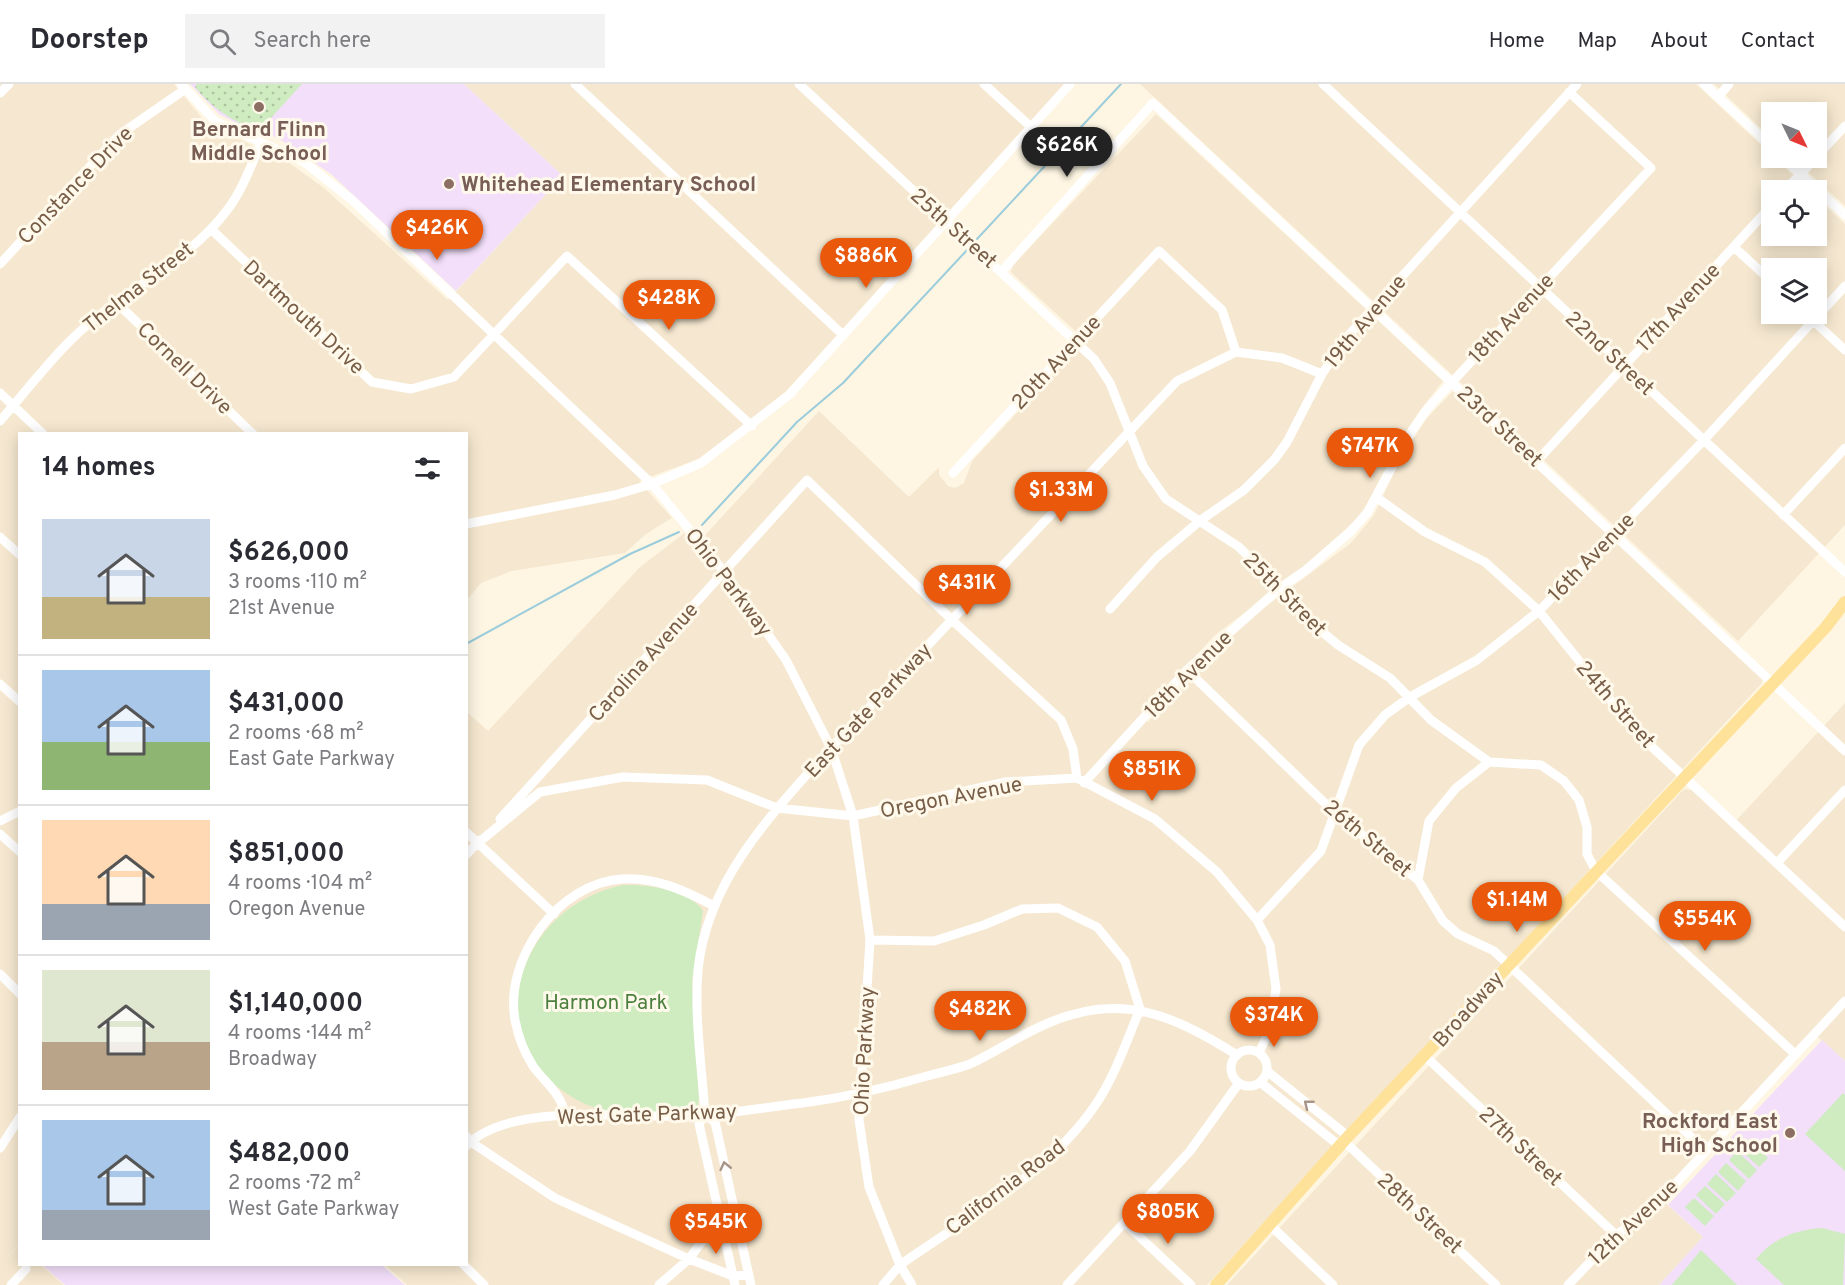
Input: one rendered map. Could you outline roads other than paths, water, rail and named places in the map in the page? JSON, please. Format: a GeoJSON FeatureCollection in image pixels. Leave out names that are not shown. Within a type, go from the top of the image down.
{"type":"FeatureCollection","features":[{"type":"Feature","properties":{"kind":"main road","name":"Broadway"},"geometry":{"type":"LineString","coordinates":[[1216,1285],[1344,1141],[1684,778],[1845,602]]}},
{"type":"Feature","properties":{"kind":"street"},"geometry":{"type":"LineString","coordinates":[[0,93],[9,84]]}},
{"type":"Feature","properties":{"kind":"street"},"geometry":{"type":"LineString","coordinates":[[575,84],[843,335]]}},
{"type":"Feature","properties":{"kind":"street","name":"25th Street"},"geometry":{"type":"LineString","coordinates":[[799,84],[1094,359],[1110,383],[1128,432],[1154,484],[1172,503],[1239,547],[1280,588],[1307,620],[1338,645],[1390,678],[1431,720],[1489,762]]}},
{"type":"Feature","properties":{"kind":"street"},"geometry":{"type":"LineString","coordinates":[[984,84],[1031,127]]}},
{"type":"Feature","properties":{"kind":"street"},"geometry":{"type":"LineString","coordinates":[[468,524],[615,495],[652,484],[701,463],[752,426],[790,394],[1070,84]]}},
{"type":"Feature","properties":{"kind":"street","name":"22nd Street"},"geometry":{"type":"LineString","coordinates":[[1323,84],[1845,572]]}},
{"type":"Feature","properties":{"kind":"street","name":"19th Avenue"},"geometry":{"type":"LineString","coordinates":[[1110,609],[1157,557],[1201,520],[1244,490],[1274,460],[1287,441],[1322,374],[1346,338],[1577,84]]}},
{"type":"Feature","properties":{"kind":"street"},"geometry":{"type":"LineString","coordinates":[[1704,84],[1761,137]]}},
{"type":"Feature","properties":{"kind":"street"},"geometry":{"type":"LineString","coordinates":[[1718,97],[1730,84]]}},
{"type":"Feature","properties":{"kind":"street","name":"Ohio Parkway"},"geometry":{"type":"LineString","coordinates":[[182,87],[215,121],[304,162],[352,200],[496,335],[652,484],[725,573],[786,660],[831,748],[854,816],[870,940],[859,1120],[869,1187],[900,1265],[912,1285]]}},
{"type":"Feature","properties":{"kind":"street","name":"Constance Drive"},"geometry":{"type":"LineString","coordinates":[[0,264],[119,135],[182,87]]}},
{"type":"Feature","properties":{"kind":"street","name":"18th Avenue"},"geometry":{"type":"LineString","coordinates":[[1080,781],[1187,670],[1280,588],[1351,531],[1376,497],[1411,432],[1452,381],[1651,168],[1569,92]]}},
{"type":"Feature","properties":{"kind":"street","name":"23rd Street"},"geometry":{"type":"LineString","coordinates":[[1002,271],[1153,103],[1614,532],[1845,751]]}},
{"type":"Feature","properties":{"kind":"street"},"geometry":{"type":"LineString","coordinates":[[1827,145],[1845,126]]}},
{"type":"Feature","properties":{"kind":"street","name":"Thelma Street"},"geometry":{"type":"LineString","coordinates":[[0,421],[73,337],[184,255],[211,229],[229,208],[245,180],[261,143]]}},
{"type":"Feature","properties":{"kind":"street"},"geometry":{"type":"LineString","coordinates":[[1794,168],[1845,215]]}},
{"type":"Feature","properties":{"kind":"street"},"geometry":{"type":"LineString","coordinates":[[1795,180],[1806,168]]}},
{"type":"Feature","properties":{"kind":"street","name":"17th Avenue"},"geometry":{"type":"LineString","coordinates":[[1537,461],[1761,218]]}},
{"type":"Feature","properties":{"kind":"street","name":"Dartmouth Drive"},"geometry":{"type":"LineString","coordinates":[[211,229],[372,382],[411,389],[454,377],[496,335],[567,256],[752,426]]}},
{"type":"Feature","properties":{"kind":"street"},"geometry":{"type":"LineString","coordinates":[[1734,247],[1761,272]]}},
{"type":"Feature","properties":{"kind":"street","name":"20th Avenue"},"geometry":{"type":"LineString","coordinates":[[953,473],[1159,251],[1222,310],[1236,352]]}},
{"type":"Feature","properties":{"kind":"street","name":"16th Avenue"},"geometry":{"type":"LineString","coordinates":[[1827,302],[1845,286]]}},
{"type":"Feature","properties":{"kind":"street","name":"Cornell Drive"},"geometry":{"type":"LineString","coordinates":[[117,303],[251,432]]}},
{"type":"Feature","properties":{"kind":"street","name":"16th Avenue"},"geometry":{"type":"LineString","coordinates":[[1257,921],[1322,851],[1359,745],[1384,715],[1410,697],[1477,660],[1539,611],[1704,440],[1804,324]]}},
{"type":"Feature","properties":{"kind":"street"},"geometry":{"type":"LineString","coordinates":[[1817,324],[1845,350]]}},
{"type":"Feature","properties":{"kind":"street"},"geometry":{"type":"LineString","coordinates":[[1236,352],[1282,358],[1322,374]]}},
{"type":"Feature","properties":{"kind":"street","name":"East Gate Parkway"},"geometry":{"type":"LineString","coordinates":[[734,1280],[699,1124],[705,1115],[698,979],[701,948],[712,905],[777,808],[1128,432],[1177,381],[1236,352]]}},
{"type":"Feature","properties":{"kind":"street"},"geometry":{"type":"LineString","coordinates":[[0,393],[41,432]]}},
{"type":"Feature","properties":{"kind":"street"},"geometry":{"type":"LineString","coordinates":[[1783,515],[1845,448]]}},
{"type":"Feature","properties":{"kind":"street","name":"Carolina Avenue"},"geometry":{"type":"LineString","coordinates":[[468,853],[725,573],[807,480],[952,620]]}},
{"type":"Feature","properties":{"kind":"street","name":"24th Street"},"geometry":{"type":"LineString","coordinates":[[1376,497],[1425,532],[1485,562],[1539,611],[1637,733],[1845,927]]}},
{"type":"Feature","properties":{"kind":"street"},"geometry":{"type":"LineString","coordinates":[[0,537],[18,553]]}},
{"type":"Feature","properties":{"kind":"street"},"geometry":{"type":"LineString","coordinates":[[952,620],[1061,720],[1073,750],[1080,781],[1155,819],[1217,872],[1257,921],[1270,945],[1276,989],[1269,1031],[1259,1053]]}},
{"type":"Feature","properties":{"kind":"street","name":"26th Street"},"geometry":{"type":"LineString","coordinates":[[1187,670],[1334,812],[1418,880],[1443,921],[1458,934],[1494,951],[1507,966],[1706,1150]]}},
{"type":"Feature","properties":{"kind":"street"},"geometry":{"type":"LineString","coordinates":[[0,684],[18,700]]}},
{"type":"Feature","properties":{"kind":"street"},"geometry":{"type":"LineString","coordinates":[[1418,880],[1429,821],[1456,788],[1489,762],[1541,765],[1564,781],[1579,800],[1587,827],[1587,854],[1596,871],[1795,1054]]}},
{"type":"Feature","properties":{"kind":"street","name":"Oregon Avenue"},"geometry":{"type":"LineString","coordinates":[[478,843],[540,792],[624,777],[707,780],[777,808],[854,816],[1006,782],[1080,781]]}},
{"type":"Feature","properties":{"kind":"street"},"geometry":{"type":"LineString","coordinates":[[1777,863],[1845,790]]}},
{"type":"Feature","properties":{"kind":"street"},"geometry":{"type":"LineString","coordinates":[[0,821],[18,812]]}},
{"type":"Feature","properties":{"kind":"street"},"geometry":{"type":"LineString","coordinates":[[0,834],[18,850]]}},
{"type":"Feature","properties":{"kind":"street"},"geometry":{"type":"LineString","coordinates":[[468,834],[554,914]]}},
{"type":"Feature","properties":{"kind":"street"},"geometry":{"type":"LineString","coordinates":[[565,1115],[560,1098],[528,1057],[519,1036],[514,1011],[514,989],[524,954],[533,938],[554,914],[586,890],[619,879],[665,884],[712,905]]}},
{"type":"Feature","properties":{"kind":"street"},"geometry":{"type":"LineString","coordinates":[[870,940],[934,941],[984,925],[1022,909],[1058,908],[1097,927],[1125,961],[1140,1009]]}},
{"type":"Feature","properties":{"kind":"street"},"geometry":{"type":"LineString","coordinates":[[0,974],[18,992]]}},
{"type":"Feature","properties":{"kind":"street","name":"12th Avenue"},"geometry":{"type":"LineString","coordinates":[[1568,1285],[1616,1235],[1651,1210],[1845,1001]]}},
{"type":"Feature","properties":{"kind":"street","name":"West Gate Parkway"},"geometry":{"type":"LineString","coordinates":[[468,1141],[486,1131],[508,1125],[565,1115],[644,1118],[705,1115],[862,1095],[970,1064],[1048,1023],[1092,1010],[1140,1009],[1192,1027],[1237,1055]]}},
{"type":"Feature","properties":{"kind":"street","name":"California Road"},"geometry":{"type":"LineString","coordinates":[[883,1285],[900,1265],[1038,1168],[1071,1137],[1098,1102],[1140,1009]]}},
{"type":"Feature","properties":{"kind":"street"},"geometry":{"type":"LineString","coordinates":[[1248,1050],[1259,1053],[1266,1061],[1267,1071],[1260,1082],[1250,1086],[1239,1083],[1231,1069],[1237,1055],[1248,1050]]}},
{"type":"Feature","properties":{"kind":"street","name":"27th Street"},"geometry":{"type":"LineString","coordinates":[[1425,1056],[1616,1235]]}},
{"type":"Feature","properties":{"kind":"street"},"geometry":{"type":"LineString","coordinates":[[1260,1082],[1336,1143],[1344,1141],[1344,1133],[1267,1071]]}},
{"type":"Feature","properties":{"kind":"street"},"geometry":{"type":"LineString","coordinates":[[1067,1285],[1126,1224],[1190,1151],[1239,1083]]}},
{"type":"Feature","properties":{"kind":"street","name":"East Gate Parkway"},"geometry":{"type":"LineString","coordinates":[[705,1115],[715,1122],[751,1285]]}},
{"type":"Feature","properties":{"kind":"street"},"geometry":{"type":"LineString","coordinates":[[0,1148],[18,1120]]}},
{"type":"Feature","properties":{"kind":"street"},"geometry":{"type":"LineString","coordinates":[[468,1141],[555,1198],[734,1280],[749,1275]]}},
{"type":"Feature","properties":{"kind":"street","name":"28th Street"},"geometry":{"type":"LineString","coordinates":[[1344,1141],[1496,1285]]}},
{"type":"Feature","properties":{"kind":"street"},"geometry":{"type":"LineString","coordinates":[[659,1285],[689,1259],[719,1218]]}},
{"type":"Feature","properties":{"kind":"street"},"geometry":{"type":"LineString","coordinates":[[1126,1224],[1191,1285]]}},
{"type":"Feature","properties":{"kind":"street"},"geometry":{"type":"LineString","coordinates":[[1269,1224],[1333,1285]]}},
{"type":"Feature","properties":{"kind":"street"},"geometry":{"type":"LineString","coordinates":[[465,1266],[484,1285]]}},
{"type":"Feature","properties":{"kind":"street"},"geometry":{"type":"LineString","coordinates":[[12,1285],[26,1269]]}},
{"type":"Feature","properties":{"kind":"waterway"},"geometry":{"type":"LineString","coordinates":[[977,239],[1121,84]]}},
{"type":"Feature","properties":{"kind":"waterway"},"geometry":{"type":"LineString","coordinates":[[702,525],[797,422],[843,383],[968,249]]}},
{"type":"Feature","properties":{"kind":"waterway"},"geometry":{"type":"LineString","coordinates":[[468,643],[630,554],[679,532]]}},
{"type":"Feature","properties":{"kind":"place","name":"Bernard Flinn Middle School"},"geometry":{"type":"Point","coordinates":[259,107]}},
{"type":"Feature","properties":{"kind":"place","name":"Whitehead Elementary School"},"geometry":{"type":"Point","coordinates":[449,184]}},
{"type":"Feature","properties":{"kind":"place","name":"Rockford East High School"},"geometry":{"type":"Point","coordinates":[1790,1133]}},
{"type":"Feature","properties":{"kind":"park label","name":"Harmon Park"},"geometry":{"type":"Point","coordinates":[606,1002]}}]}
